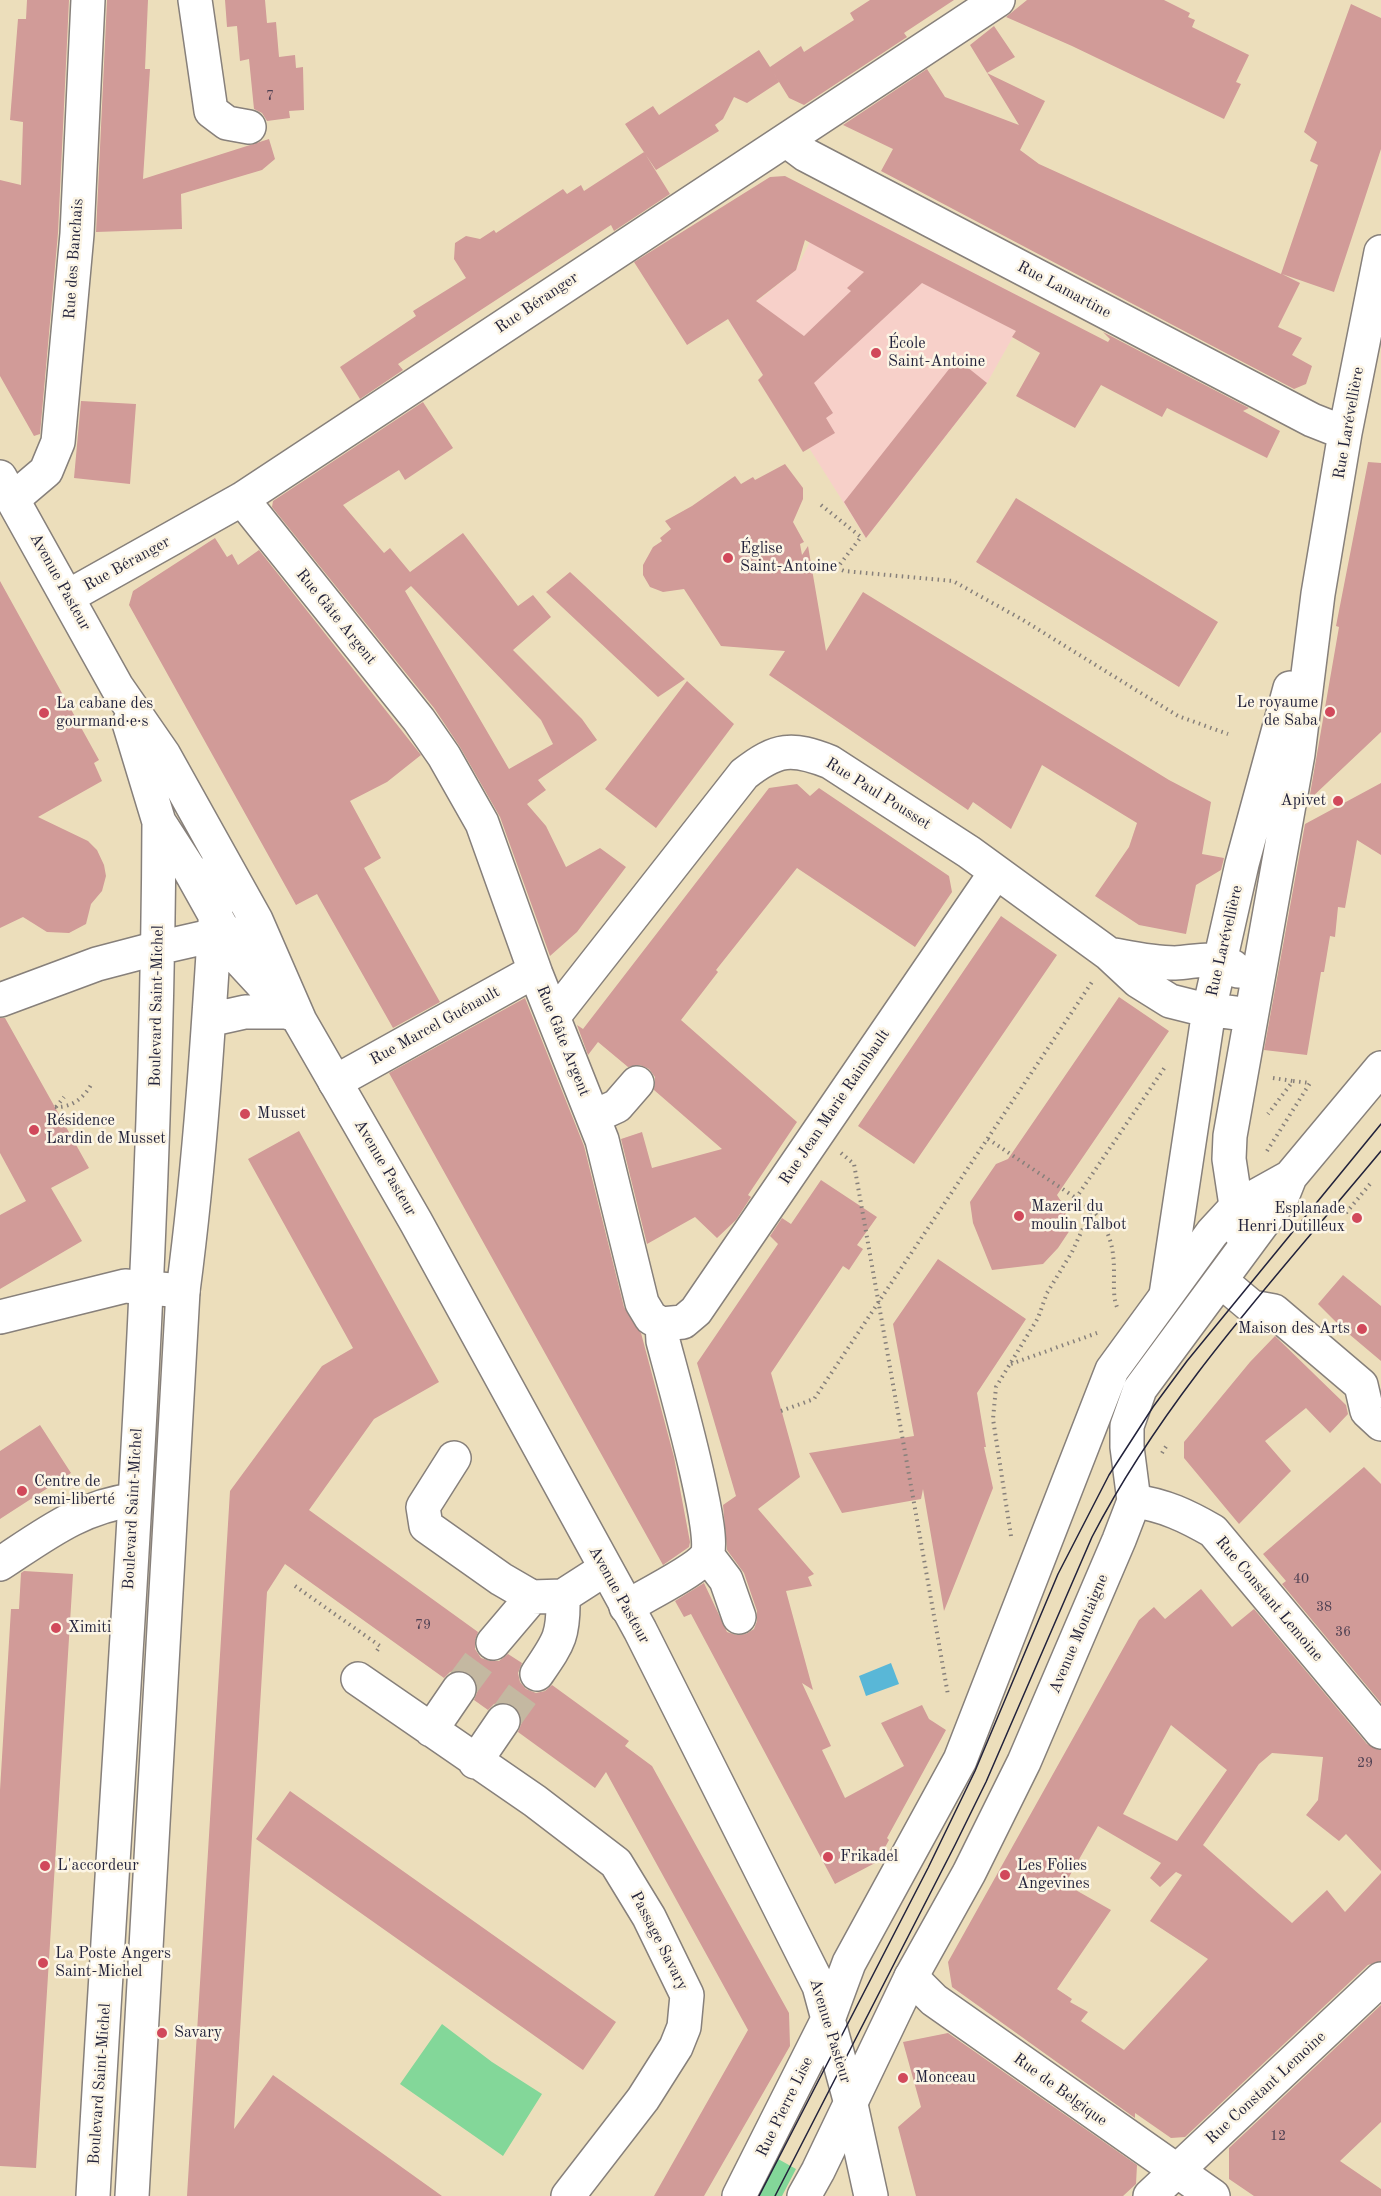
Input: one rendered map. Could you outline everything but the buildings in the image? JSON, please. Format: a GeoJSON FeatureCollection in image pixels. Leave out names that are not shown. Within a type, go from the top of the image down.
{"type":"FeatureCollection","features":[{"type":"Feature","properties":{"kind":"street","name":"Rue des Banchais"},"geometry":{"type":"LineString","coordinates":[[7,488],[46,471],[58,442],[77,234],[88,0]]}},
{"type":"Feature","properties":{"kind":"street"},"geometry":{"type":"LineString","coordinates":[[195,0],[211,111],[227,123],[249,127]]}},
{"type":"Feature","properties":{"kind":"street","name":"Rue Béranger"},"geometry":{"type":"LineString","coordinates":[[69,596],[242,499],[765,151],[786,140],[998,0]]}},
{"type":"Feature","properties":{"kind":"street","name":"Rue Lamartine"},"geometry":{"type":"LineString","coordinates":[[786,140],[827,166],[1312,420],[1345,433]]}},
{"type":"Feature","properties":{"kind":"street","name":"Rue Larévellière"},"geometry":{"type":"LineString","coordinates":[[1242,1251],[1229,1159],[1230,1136],[1280,854],[1285,751],[1318,594],[1345,433],[1381,252]]}},
{"type":"Feature","properties":{"kind":"street","name":"Avenue Pasteur"},"geometry":{"type":"LineString","coordinates":[[7,488],[69,596],[117,687],[164,755],[219,858],[256,920],[278,969],[294,1016]]}},
{"type":"Feature","properties":{"kind":"street","name":"Rue Gâte Argent"},"geometry":{"type":"LineString","coordinates":[[242,499],[439,747],[482,823],[536,974],[602,1140],[645,1311],[662,1324]]}},
{"type":"Feature","properties":{"kind":"street","name":"Avenue Pasteur"},"geometry":{"type":"LineString","coordinates":[[117,687],[159,822],[188,867],[218,929],[240,960],[294,1016],[416,1222],[626,1606],[777,1907],[805,1957],[829,2017],[872,2196]]}},
{"type":"Feature","properties":{"kind":"street","name":"Rue Paul Pousset"},"geometry":{"type":"LineString","coordinates":[[554,1016],[744,774],[766,757],[785,751],[806,753],[830,762],[996,872],[1103,965],[1138,981],[1170,1001],[1209,1010],[1251,1015]]}},
{"type":"Feature","properties":{"kind":"street","name":"Rue Larévellière"},"geometry":{"type":"LineString","coordinates":[[1166,1294],[1209,1010],[1246,849],[1285,751]]}},
{"type":"Feature","properties":{"kind":"street","name":"Boulevard Saint-Michel"},"geometry":{"type":"LineString","coordinates":[[93,2196],[147,1287],[157,1053],[159,822]]}},
{"type":"Feature","properties":{"kind":"street"},"geometry":{"type":"LineString","coordinates":[[1246,849],[1280,854]]}},
{"type":"Feature","properties":{"kind":"street"},"geometry":{"type":"LineString","coordinates":[[132,2196],[183,1291],[195,1203],[218,929],[219,858]]}},
{"type":"Feature","properties":{"kind":"street","name":"Rue Jean Marie Raimbault"},"geometry":{"type":"LineString","coordinates":[[662,1324],[682,1322],[696,1311],[996,872]]}},
{"type":"Feature","properties":{"kind":"street"},"geometry":{"type":"LineString","coordinates":[[0,1000],[97,964],[218,929],[247,937],[278,969]]}},
{"type":"Feature","properties":{"kind":"street"},"geometry":{"type":"LineString","coordinates":[[1220,960],[1230,964],[1240,973],[1251,1015]]}},
{"type":"Feature","properties":{"kind":"street","name":"Rue Paul Pousset"},"geometry":{"type":"LineString","coordinates":[[1103,965],[1141,961],[1176,963],[1220,960]]}},
{"type":"Feature","properties":{"kind":"street","name":"Rue Marcel Guénault"},"geometry":{"type":"LineString","coordinates":[[335,1082],[522,978],[536,974]]}},
{"type":"Feature","properties":{"kind":"street"},"geometry":{"type":"LineString","coordinates":[[209,1020],[245,1012],[294,1016]]}},
{"type":"Feature","properties":{"kind":"street"},"geometry":{"type":"LineString","coordinates":[[829,2017],[860,1943],[960,1760],[1112,1370],[1212,1233],[1236,1207],[1381,1068]]}},
{"type":"Feature","properties":{"kind":"street"},"geometry":{"type":"LineString","coordinates":[[593,1117],[617,1106],[637,1083]]}},
{"type":"Feature","properties":{"kind":"street"},"geometry":{"type":"LineString","coordinates":[[1134,1501],[1126,1447],[1131,1409],[1140,1389],[1282,1197],[1280,1167]]}},
{"type":"Feature","properties":{"kind":"street"},"geometry":{"type":"LineString","coordinates":[[1221,1281],[1252,1307],[1274,1311],[1361,1385],[1366,1411],[1381,1424]]}},
{"type":"Feature","properties":{"kind":"street"},"geometry":{"type":"LineString","coordinates":[[0,1317],[103,1289],[147,1287],[183,1291]]}},
{"type":"Feature","properties":{"kind":"street"},"geometry":{"type":"LineString","coordinates":[[626,1606],[696,1566],[707,1555],[709,1543],[704,1508],[663,1341],[662,1324]]}},
{"type":"Feature","properties":{"kind":"street"},"geometry":{"type":"LineString","coordinates":[[454,1458],[423,1507],[426,1526],[501,1579],[547,1597],[564,1624],[559,1643],[537,1674]]}},
{"type":"Feature","properties":{"kind":"street"},"geometry":{"type":"LineString","coordinates":[[0,1564],[71,1518],[103,1505],[134,1500]]}},
{"type":"Feature","properties":{"kind":"street","name":"Rue Constant Lemoine"},"geometry":{"type":"LineString","coordinates":[[1134,1501],[1159,1504],[1213,1531],[1381,1732]]}},
{"type":"Feature","properties":{"kind":"street","name":"Avenue Montaigne"},"geometry":{"type":"LineString","coordinates":[[850,2100],[911,1977],[969,1873],[1024,1762],[1134,1501]]}},
{"type":"Feature","properties":{"kind":"street"},"geometry":{"type":"LineString","coordinates":[[707,1555],[726,1580],[739,1617]]}},
{"type":"Feature","properties":{"kind":"street"},"geometry":{"type":"LineString","coordinates":[[493,1642],[547,1597],[605,1569]]}},
{"type":"Feature","properties":{"kind":"street","name":"Passage Savary"},"geometry":{"type":"LineString","coordinates":[[358,1679],[535,1801],[616,1863],[649,1917],[687,1995],[684,2027],[676,2047],[643,2099],[568,2196]]}},
{"type":"Feature","properties":{"kind":"street"},"geometry":{"type":"LineString","coordinates":[[431,1730],[459,1689]]}},
{"type":"Feature","properties":{"kind":"street"},"geometry":{"type":"LineString","coordinates":[[475,1761],[503,1721]]}},
{"type":"Feature","properties":{"kind":"street","name":"Rue de Belgique"},"geometry":{"type":"LineString","coordinates":[[911,1977],[934,2000],[1213,2196]]}},
{"type":"Feature","properties":{"kind":"street","name":"Rue Constant Lemoine"},"geometry":{"type":"LineString","coordinates":[[1150,2196],[1381,1979]]}},
{"type":"Feature","properties":{"kind":"street","name":"Rue Pierre Lise"},"geometry":{"type":"LineString","coordinates":[[739,2196],[829,2017]]}},
{"type":"Feature","properties":{"kind":"street"},"geometry":{"type":"LineString","coordinates":[[804,2196],[818,2171],[850,2100]]}},
{"type":"Feature","properties":{"kind":"path"},"geometry":{"type":"LineString","coordinates":[[821,505],[861,537],[837,568],[844,571],[952,581],[1023,620],[1178,716],[1228,734]]}},
{"type":"Feature","properties":{"kind":"path"},"geometry":{"type":"LineString","coordinates":[[781,1411],[814,1399],[1103,965]]}},
{"type":"Feature","properties":{"kind":"path"},"geometry":{"type":"LineString","coordinates":[[1076,1198],[1169,1062]]}},
{"type":"Feature","properties":{"kind":"path"},"geometry":{"type":"LineString","coordinates":[[1265,1119],[1293,1082],[1319,1086]]}},
{"type":"Feature","properties":{"kind":"path"},"geometry":{"type":"LineString","coordinates":[[64,1097],[55,1107],[63,1108],[85,1097],[92,1083]]}},
{"type":"Feature","properties":{"kind":"path"},"geometry":{"type":"LineString","coordinates":[[1280,1167],[1266,1150],[1310,1083]]}},
{"type":"Feature","properties":{"kind":"path"},"geometry":{"type":"LineString","coordinates":[[988,1139],[1092,1209],[1107,1227],[1114,1260],[1114,1300],[1121,1315]]}},
{"type":"Feature","properties":{"kind":"path"},"geometry":{"type":"LineString","coordinates":[[854,1164],[950,1703]]}},
{"type":"Feature","properties":{"kind":"path"},"geometry":{"type":"LineString","coordinates":[[1346,1213],[1370,1184]]}},
{"type":"Feature","properties":{"kind":"path"},"geometry":{"type":"LineString","coordinates":[[1012,1542],[993,1419],[996,1387],[1038,1318],[1047,1293],[1072,1252],[1092,1209]]}},
{"type":"Feature","properties":{"kind":"path"},"geometry":{"type":"LineString","coordinates":[[1010,1364],[1103,1331]]}},
{"type":"Feature","properties":{"kind":"path"},"geometry":{"type":"LineString","coordinates":[[295,1586],[380,1646],[358,1679]]}},
{"type":"Feature","properties":{"kind":"shaded area","name":"École Saint-Antoine"},"geometry":{"type":"Polygon","coordinates":[[[831,199],[1032,303],[987,383],[866,538],[730,323],[796,270],[831,199]]]}},
{"type":"Feature","properties":{"kind":"green space"},"geometry":{"type":"Polygon","coordinates":[[[442,2024],[492,2062],[542,2094],[503,2156],[400,2084],[442,2024]]]}},
{"type":"Feature","properties":{"kind":"green space"},"geometry":{"type":"Polygon","coordinates":[[[771,2155],[796,2169],[782,2196],[752,2196],[771,2155]]]}},
{"type":"Feature","properties":{"kind":"water"},"geometry":{"type":"Polygon","coordinates":[[[891,1663],[899,1684],[866,1696],[859,1676],[891,1663]]]}},
{"type":"Feature","properties":{"kind":"tunnel"},"geometry":{"type":"LineString","coordinates":[[459,1689],[493,1643]]}},
{"type":"Feature","properties":{"kind":"tunnel"},"geometry":{"type":"LineString","coordinates":[[503,1721],[537,1674]]}},
{"type":"Feature","properties":{"kind":"tram line"},"geometry":{"type":"LineString","coordinates":[[759,2196],[928,1868],[975,1771],[1058,1574],[1109,1475],[1153,1407],[1187,1361],[1381,1124]]}},
{"type":"Feature","properties":{"kind":"tram line"},"geometry":{"type":"LineString","coordinates":[[775,2196],[986,1782],[1092,1537],[1121,1484],[1189,1384],[1226,1336],[1381,1151]]}},
{"type":"Feature","properties":{"kind":"place","name":"École Saint-Antoine"},"geometry":{"type":"Point","coordinates":[876,353]}},
{"type":"Feature","properties":{"kind":"place","name":"Église Saint-Antoine"},"geometry":{"type":"Point","coordinates":[728,558]}},
{"type":"Feature","properties":{"kind":"place","name":"Le royaume de Saba"},"geometry":{"type":"Point","coordinates":[1330,712]}},
{"type":"Feature","properties":{"kind":"place","name":"La cabane des gourmand·e·s"},"geometry":{"type":"Point","coordinates":[44,713]}},
{"type":"Feature","properties":{"kind":"place","name":"Apivet"},"geometry":{"type":"Point","coordinates":[1338,801]}},
{"type":"Feature","properties":{"kind":"place","name":"Musset"},"geometry":{"type":"Point","coordinates":[245,1114]}},
{"type":"Feature","properties":{"kind":"place","name":"Résidence Lardin de Musset"},"geometry":{"type":"Point","coordinates":[34,1130]}},
{"type":"Feature","properties":{"kind":"place","name":"Mazeril du moulin Talbot"},"geometry":{"type":"Point","coordinates":[1019,1216]}},
{"type":"Feature","properties":{"kind":"place","name":"Esplanade Henri Dutilleux"},"geometry":{"type":"Point","coordinates":[1357,1218]}},
{"type":"Feature","properties":{"kind":"place","name":"Maison des Arts"},"geometry":{"type":"Point","coordinates":[1362,1329]}},
{"type":"Feature","properties":{"kind":"place","name":"Centre de semi-liberté"},"geometry":{"type":"Point","coordinates":[22,1491]}},
{"type":"Feature","properties":{"kind":"place","name":"Ximiti"},"geometry":{"type":"Point","coordinates":[56,1628]}},
{"type":"Feature","properties":{"kind":"place","name":"Frikadel"},"geometry":{"type":"Point","coordinates":[828,1857]}},
{"type":"Feature","properties":{"kind":"place","name":"L'accordeur"},"geometry":{"type":"Point","coordinates":[45,1866]}},
{"type":"Feature","properties":{"kind":"place","name":"Les Folies Angevines"},"geometry":{"type":"Point","coordinates":[1005,1875]}},
{"type":"Feature","properties":{"kind":"place","name":"La Poste Angers Saint-Michel"},"geometry":{"type":"Point","coordinates":[43,1963]}},
{"type":"Feature","properties":{"kind":"place","name":"Savary"},"geometry":{"type":"Point","coordinates":[162,2033]}},
{"type":"Feature","properties":{"kind":"place","name":"Monceau"},"geometry":{"type":"Point","coordinates":[903,2078]}}]}
